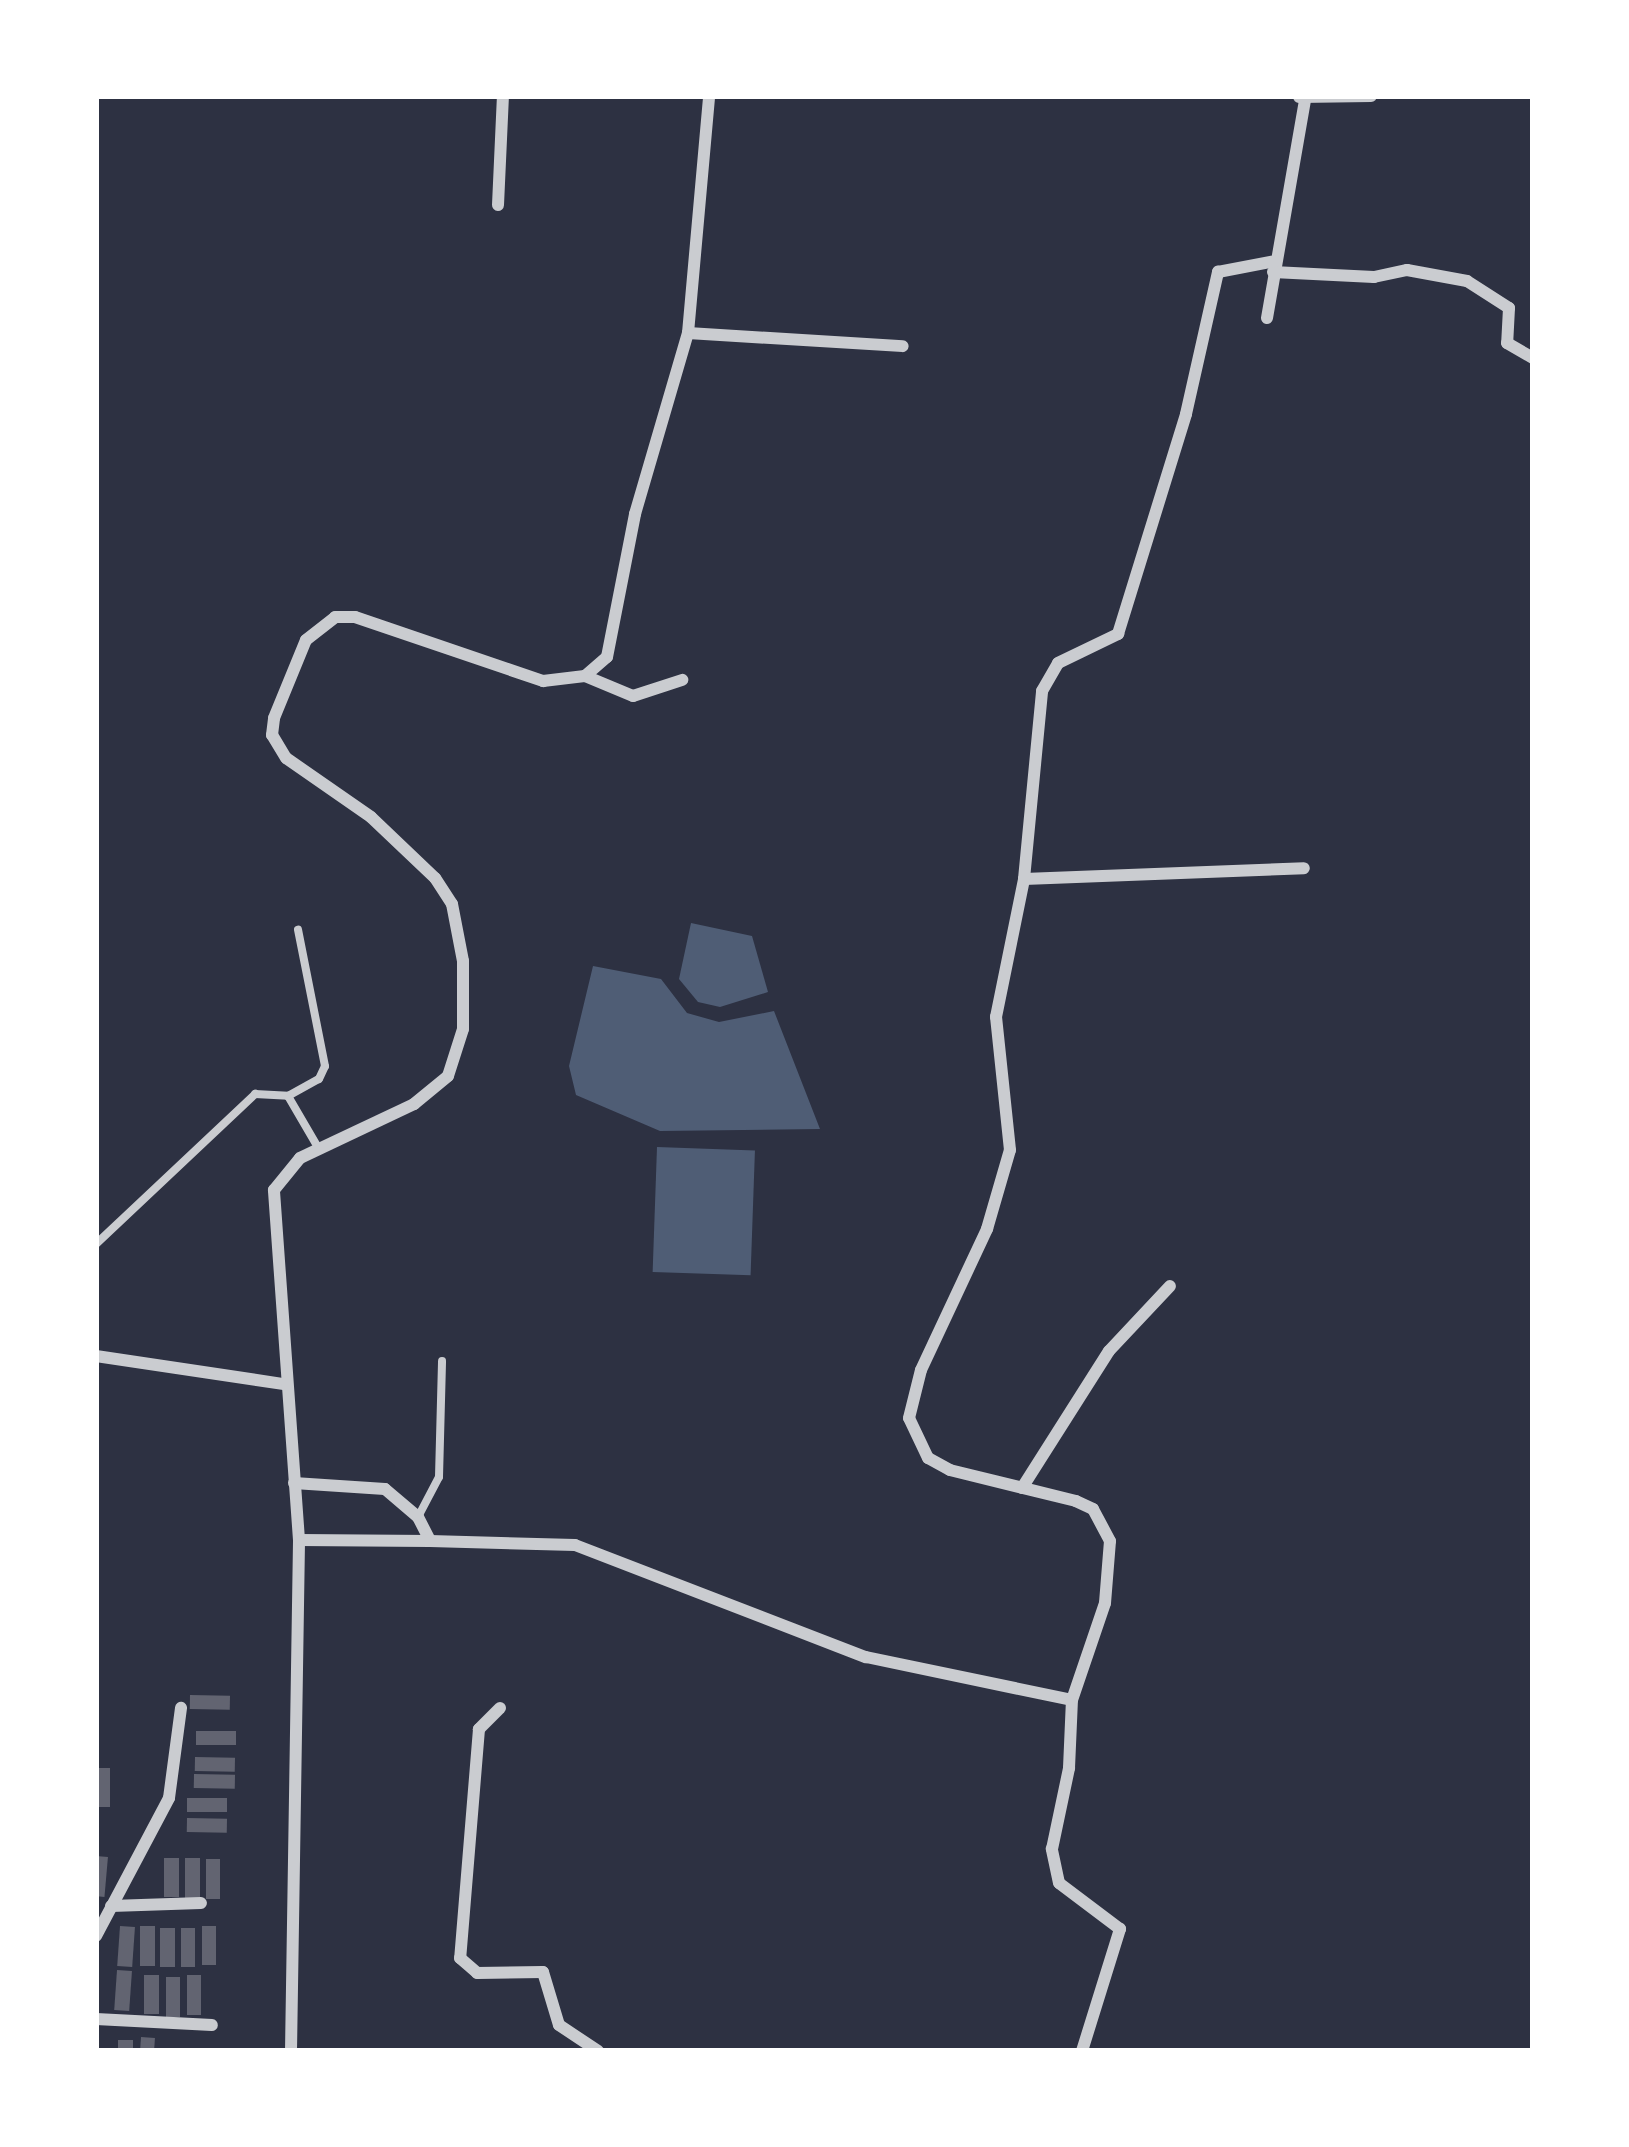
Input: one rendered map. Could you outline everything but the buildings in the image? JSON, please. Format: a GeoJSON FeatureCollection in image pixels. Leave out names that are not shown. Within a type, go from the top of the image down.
{"type":"FeatureCollection","features":[{"type":"Feature","properties":{"kind":"street"},"geometry":{"type":"LineString","coordinates":[[498,205],[503,96]]}},
{"type":"Feature","properties":{"kind":"street"},"geometry":{"type":"LineString","coordinates":[[585,676],[614,643],[634,514],[688,333],[709,96]]}},
{"type":"Feature","properties":{"kind":"street"},"geometry":{"type":"LineString","coordinates":[[1268,318],[1301,98],[1371,96]]}},
{"type":"Feature","properties":{"kind":"street"},"geometry":{"type":"LineString","coordinates":[[1082,2051],[1120,1929],[1112,1916],[1071,1896],[1052,1866],[1066,1789],[1072,1700],[1105,1603],[1110,1541],[1093,1509],[928,1457],[909,1418],[921,1370],[1002,1188],[1008,1105],[996,1017],[1024,879],[1042,692],[1058,663],[1103,648],[1118,634],[1186,414],[1218,272],[1274,266],[1374,277],[1407,270],[1467,281],[1510,308],[1507,343],[1533,358]]}},
{"type":"Feature","properties":{"kind":"street"},"geometry":{"type":"LineString","coordinates":[[688,333],[903,346]]}},
{"type":"Feature","properties":{"kind":"street"},"geometry":{"type":"LineString","coordinates":[[291,2051],[299,1540],[284,1384],[274,1190],[288,1166],[414,1104],[448,1076],[463,1029],[464,961],[452,904],[425,865],[277,748],[274,718],[306,640],[320,624],[355,617],[522,676],[585,676],[633,696],[682,680]]}},
{"type":"Feature","properties":{"kind":"street"},"geometry":{"type":"LineString","coordinates":[[1024,879],[1304,868]]}},
{"type":"Feature","properties":{"kind":"street"},"geometry":{"type":"LineString","coordinates":[[1022,1488],[1109,1352],[1170,1286]]}},
{"type":"Feature","properties":{"kind":"street"},"geometry":{"type":"LineString","coordinates":[[96,1356],[284,1384]]}},
{"type":"Feature","properties":{"kind":"street"},"geometry":{"type":"LineString","coordinates":[[294,1484],[386,1489],[418,1517],[430,1541]]}},
{"type":"Feature","properties":{"kind":"street"},"geometry":{"type":"LineString","coordinates":[[299,1540],[574,1546],[866,1657],[1072,1700]]}},
{"type":"Feature","properties":{"kind":"street"},"geometry":{"type":"LineString","coordinates":[[96,1936],[169,1798],[181,1708]]}},
{"type":"Feature","properties":{"kind":"street"},"geometry":{"type":"LineString","coordinates":[[500,1708],[479,1729],[460,1958],[477,1973],[543,1972],[559,2025],[598,2051]]}},
{"type":"Feature","properties":{"kind":"street"},"geometry":{"type":"LineString","coordinates":[[111,1906],[201,1903]]}},
{"type":"Feature","properties":{"kind":"street"},"geometry":{"type":"LineString","coordinates":[[96,2019],[212,2024]]}},
{"type":"Feature","properties":{"kind":"lane"},"geometry":{"type":"LineString","coordinates":[[96,1244],[255,1094],[288,1096],[319,1079],[325,1066],[298,930]]}},
{"type":"Feature","properties":{"kind":"lane"},"geometry":{"type":"LineString","coordinates":[[288,1096],[319,1149]]}},
{"type":"Feature","properties":{"kind":"lane"},"geometry":{"type":"LineString","coordinates":[[418,1517],[439,1477],[442,1361]]}},
{"type":"Feature","properties":{"kind":"water"},"geometry":{"type":"Polygon","coordinates":[[[691,923],[752,936],[768,992],[720,1007],[698,1002],[679,979],[691,923]]]}},
{"type":"Feature","properties":{"kind":"water"},"geometry":{"type":"Polygon","coordinates":[[[593,966],[661,979],[687,1013],[719,1022],[774,1011],[820,1129],[660,1131],[576,1095],[569,1066],[593,966]]]}},
{"type":"Feature","properties":{"kind":"water"},"geometry":{"type":"Polygon","coordinates":[[[657,1147],[755,1150],[751,1275],[653,1272],[657,1147]]]}}]}
